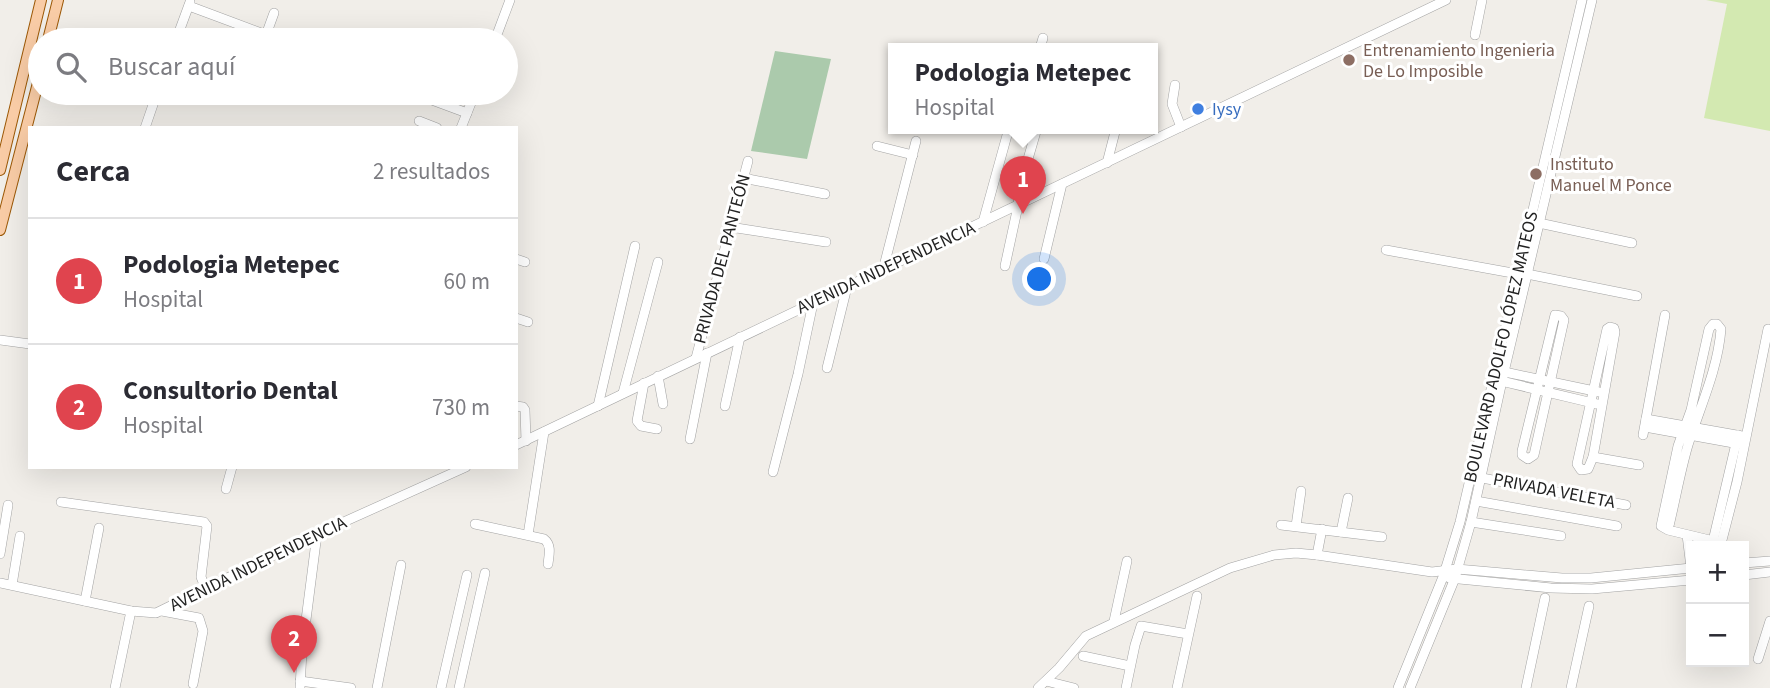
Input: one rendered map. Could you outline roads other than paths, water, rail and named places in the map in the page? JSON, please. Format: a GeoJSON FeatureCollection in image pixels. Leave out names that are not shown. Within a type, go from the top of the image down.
{"type":"FeatureCollection","features":[{"type":"Feature","properties":{"kind":"main road"},"geometry":{"type":"LineString","coordinates":[[34,28],[41,0]]}},
{"type":"Feature","properties":{"kind":"main road"},"geometry":{"type":"LineString","coordinates":[[51,28],[58,0]]}},
{"type":"Feature","properties":{"kind":"main road"},"geometry":{"type":"LineString","coordinates":[[0,170],[28,54]]}},
{"type":"Feature","properties":{"kind":"main road"},"geometry":{"type":"LineString","coordinates":[[0,230],[32,105]]}},
{"type":"Feature","properties":{"kind":"street","name":"AVENIDA INDEPENDENCIA"},"geometry":{"type":"LineString","coordinates":[[521,443],[1446,0]]}},
{"type":"Feature","properties":{"kind":"street"},"geometry":{"type":"LineString","coordinates":[[1475,35],[1482,0]]}},
{"type":"Feature","properties":{"kind":"street","name":"BOULEVARD ADOLFO LÓPEZ MATEOS"},"geometry":{"type":"LineString","coordinates":[[1398,688],[1444,573],[1500,375],[1582,0]]}},
{"type":"Feature","properties":{"kind":"street","name":"BOULEVARD ADOLFO LÓPEZ MATEOS"},"geometry":{"type":"LineString","coordinates":[[1523,274],[1539,223],[1592,0]]}},
{"type":"Feature","properties":{"kind":"street"},"geometry":{"type":"LineString","coordinates":[[499,28],[507,1]]}},
{"type":"Feature","properties":{"kind":"street"},"geometry":{"type":"LineString","coordinates":[[181,28],[190,3],[251,28]]}},
{"type":"Feature","properties":{"kind":"street"},"geometry":{"type":"LineString","coordinates":[[268,28],[274,13]]}},
{"type":"Feature","properties":{"kind":"street"},"geometry":{"type":"LineString","coordinates":[[1175,85],[1172,104],[1181,127]]}},
{"type":"Feature","properties":{"kind":"street"},"geometry":{"type":"LineString","coordinates":[[146,126],[154,105]]}},
{"type":"Feature","properties":{"kind":"street"},"geometry":{"type":"LineString","coordinates":[[445,105],[467,113]]}},
{"type":"Feature","properties":{"kind":"street"},"geometry":{"type":"LineString","coordinates":[[462,126],[470,105]]}},
{"type":"Feature","properties":{"kind":"street"},"geometry":{"type":"LineString","coordinates":[[419,121],[432,126]]}},
{"type":"Feature","properties":{"kind":"street"},"geometry":{"type":"LineString","coordinates":[[983,222],[1007,134]]}},
{"type":"Feature","properties":{"kind":"street"},"geometry":{"type":"LineString","coordinates":[[1005,266],[1019,190],[1035,134]]}},
{"type":"Feature","properties":{"kind":"street"},"geometry":{"type":"LineString","coordinates":[[1107,163],[1114,134]]}},
{"type":"Feature","properties":{"kind":"street"},"geometry":{"type":"LineString","coordinates":[[883,270],[916,141]]}},
{"type":"Feature","properties":{"kind":"street"},"geometry":{"type":"LineString","coordinates":[[877,146],[913,155]]}},
{"type":"Feature","properties":{"kind":"street","name":"PRIVADA DEL PANTEÓN"},"geometry":{"type":"LineString","coordinates":[[696,358],[748,161]]}},
{"type":"Feature","properties":{"kind":"street"},"geometry":{"type":"LineString","coordinates":[[743,178],[825,194]]}},
{"type":"Feature","properties":{"kind":"street"},"geometry":{"type":"LineString","coordinates":[[1044,259],[1062,184]]}},
{"type":"Feature","properties":{"kind":"street"},"geometry":{"type":"LineString","coordinates":[[1539,223],[1632,243]]}},
{"type":"Feature","properties":{"kind":"street"},"geometry":{"type":"LineString","coordinates":[[730,227],[826,242]]}},
{"type":"Feature","properties":{"kind":"street"},"geometry":{"type":"LineString","coordinates":[[598,406],[635,246]]}},
{"type":"Feature","properties":{"kind":"street"},"geometry":{"type":"LineString","coordinates":[[1386,250],[1637,296]]}},
{"type":"Feature","properties":{"kind":"street"},"geometry":{"type":"LineString","coordinates":[[624,393],[658,262]]}},
{"type":"Feature","properties":{"kind":"street"},"geometry":{"type":"LineString","coordinates":[[828,368],[847,287]]}},
{"type":"Feature","properties":{"kind":"street"},"geometry":{"type":"LineString","coordinates":[[773,472],[813,303]]}},
{"type":"Feature","properties":{"kind":"street"},"geometry":{"type":"LineString","coordinates":[[1559,315],[1564,320],[1550,382],[1534,455],[1528,459],[1522,453],[1553,317],[1559,315]]}},
{"type":"Feature","properties":{"kind":"street"},"geometry":{"type":"LineString","coordinates":[[1665,315],[1645,427],[1689,430],[1741,440]]}},
{"type":"Feature","properties":{"kind":"street"},"geometry":{"type":"LineString","coordinates":[[518,319],[528,322]]}},
{"type":"Feature","properties":{"kind":"street"},"geometry":{"type":"LineString","coordinates":[[1689,430],[1712,373],[1721,332],[1717,324],[1713,324],[1709,329],[1689,430],[1665,529],[1698,541]]}},
{"type":"Feature","properties":{"kind":"street"},"geometry":{"type":"LineString","coordinates":[[1612,327],[1615,332],[1604,394],[1593,457],[1588,469],[1584,470],[1578,466],[1607,329],[1612,327]]}},
{"type":"Feature","properties":{"kind":"street"},"geometry":{"type":"LineString","coordinates":[[1717,541],[1768,329]]}},
{"type":"Feature","properties":{"kind":"street"},"geometry":{"type":"LineString","coordinates":[[725,406],[740,337]]}},
{"type":"Feature","properties":{"kind":"street"},"geometry":{"type":"LineString","coordinates":[[0,340],[28,344]]}},
{"type":"Feature","properties":{"kind":"street"},"geometry":{"type":"LineString","coordinates":[[690,439],[707,353]]}},
{"type":"Feature","properties":{"kind":"street"},"geometry":{"type":"LineString","coordinates":[[1701,371],[1712,373]]}},
{"type":"Feature","properties":{"kind":"street"},"geometry":{"type":"LineString","coordinates":[[1500,375],[1604,394]]}},
{"type":"Feature","properties":{"kind":"street","name":"BOULEVARD ADOLFO LÓPEZ MATEOS"},"geometry":{"type":"LineString","coordinates":[[1410,688],[1456,574],[1471,522],[1482,478],[1500,375]]}},
{"type":"Feature","properties":{"kind":"street"},"geometry":{"type":"LineString","coordinates":[[658,376],[663,404]]}},
{"type":"Feature","properties":{"kind":"street"},"geometry":{"type":"LineString","coordinates":[[644,383],[637,421],[641,426],[657,429]]}},
{"type":"Feature","properties":{"kind":"street"},"geometry":{"type":"LineString","coordinates":[[1538,384],[1547,394],[1602,405]]}},
{"type":"Feature","properties":{"kind":"street"},"geometry":{"type":"LineString","coordinates":[[518,407],[525,410],[521,443]]}},
{"type":"Feature","properties":{"kind":"street"},"geometry":{"type":"LineString","coordinates":[[528,535],[544,432]]}},
{"type":"Feature","properties":{"kind":"street"},"geometry":{"type":"LineString","coordinates":[[1593,457],[1639,465]]}},
{"type":"Feature","properties":{"kind":"street"},"geometry":{"type":"LineString","coordinates":[[226,489],[231,469]]}},
{"type":"Feature","properties":{"kind":"street","name":"AVENIDA INDEPENDENCIA"},"geometry":{"type":"LineString","coordinates":[[0,583],[131,611],[160,611],[317,534],[463,469]]}},
{"type":"Feature","properties":{"kind":"street","name":"PRIVADA VELETA"},"geometry":{"type":"LineString","coordinates":[[1482,478],[1626,505]]}},
{"type":"Feature","properties":{"kind":"street"},"geometry":{"type":"LineString","coordinates":[[1296,526],[1301,491]]}},
{"type":"Feature","properties":{"kind":"street"},"geometry":{"type":"LineString","coordinates":[[1341,532],[1348,498]]}},
{"type":"Feature","properties":{"kind":"street"},"geometry":{"type":"LineString","coordinates":[[1476,501],[1617,526]]}},
{"type":"Feature","properties":{"kind":"street"},"geometry":{"type":"LineString","coordinates":[[61,502],[204,522],[207,526],[201,577],[206,589]]}},
{"type":"Feature","properties":{"kind":"street"},"geometry":{"type":"LineString","coordinates":[[0,554],[8,505]]}},
{"type":"Feature","properties":{"kind":"street"},"geometry":{"type":"LineString","coordinates":[[1471,522],[1561,536]]}},
{"type":"Feature","properties":{"kind":"street"},"geometry":{"type":"LineString","coordinates":[[475,524],[544,539],[550,550],[548,564]]}},
{"type":"Feature","properties":{"kind":"street"},"geometry":{"type":"LineString","coordinates":[[1281,525],[1382,537]]}},
{"type":"Feature","properties":{"kind":"street"},"geometry":{"type":"LineString","coordinates":[[85,601],[99,528]]}},
{"type":"Feature","properties":{"kind":"street"},"geometry":{"type":"LineString","coordinates":[[1317,555],[1322,529]]}},
{"type":"Feature","properties":{"kind":"street"},"geometry":{"type":"LineString","coordinates":[[317,534],[300,684],[351,688]]}},
{"type":"Feature","properties":{"kind":"street"},"geometry":{"type":"LineString","coordinates":[[1687,535],[1688,541]]}},
{"type":"Feature","properties":{"kind":"street"},"geometry":{"type":"LineString","coordinates":[[12,585],[20,536]]}},
{"type":"Feature","properties":{"kind":"street"},"geometry":{"type":"LineString","coordinates":[[1038,688],[1079,641],[1114,621],[1250,561],[1273,555],[1317,555],[1456,574],[1541,577],[1591,578],[1686,568]]}},
{"type":"Feature","properties":{"kind":"street"},"geometry":{"type":"LineString","coordinates":[[1114,621],[1127,561]]}},
{"type":"Feature","properties":{"kind":"street"},"geometry":{"type":"LineString","coordinates":[[1749,563],[1770,561]]}},
{"type":"Feature","properties":{"kind":"street"},"geometry":{"type":"LineString","coordinates":[[377,688],[401,565]]}},
{"type":"Feature","properties":{"kind":"street"},"geometry":{"type":"LineString","coordinates":[[1749,574],[1770,572]]}},
{"type":"Feature","properties":{"kind":"street"},"geometry":{"type":"LineString","coordinates":[[459,688],[485,573]]}},
{"type":"Feature","properties":{"kind":"street"},"geometry":{"type":"LineString","coordinates":[[1456,574],[1551,588],[1592,589],[1686,580]]}},
{"type":"Feature","properties":{"kind":"street"},"geometry":{"type":"LineString","coordinates":[[441,688],[467,575]]}},
{"type":"Feature","properties":{"kind":"street"},"geometry":{"type":"LineString","coordinates":[[1591,578],[1592,589]]}},
{"type":"Feature","properties":{"kind":"street"},"geometry":{"type":"LineString","coordinates":[[1177,688],[1197,596]]}},
{"type":"Feature","properties":{"kind":"street"},"geometry":{"type":"LineString","coordinates":[[1527,688],[1545,598]]}},
{"type":"Feature","properties":{"kind":"street"},"geometry":{"type":"LineString","coordinates":[[1571,688],[1589,606]]}},
{"type":"Feature","properties":{"kind":"street"},"geometry":{"type":"LineString","coordinates":[[116,688],[131,611]]}},
{"type":"Feature","properties":{"kind":"street"},"geometry":{"type":"LineString","coordinates":[[160,611],[199,618],[203,631],[192,684]]}},
{"type":"Feature","properties":{"kind":"street"},"geometry":{"type":"LineString","coordinates":[[1758,659],[1770,621]]}},
{"type":"Feature","properties":{"kind":"street"},"geometry":{"type":"LineString","coordinates":[[1126,688],[1141,626],[1188,634]]}},
{"type":"Feature","properties":{"kind":"street"},"geometry":{"type":"LineString","coordinates":[[1083,656],[1130,666]]}},
{"type":"Feature","properties":{"kind":"street"},"geometry":{"type":"LineString","coordinates":[[1046,681],[1074,688]]}},
{"type":"Feature","properties":{"kind":"place","name":"Entrenamiento Ingenieria De Lo Imposible"},"geometry":{"type":"Point","coordinates":[1349,60]}},
{"type":"Feature","properties":{"kind":"place","name":"Iysy"},"geometry":{"type":"Point","coordinates":[1198,109]}},
{"type":"Feature","properties":{"kind":"place","name":"Instituto Manuel M Ponce"},"geometry":{"type":"Point","coordinates":[1536,174]}},
{"type":"Feature","properties":{"kind":"place","name":"Podologia Metepec"},"geometry":{"type":"Point","coordinates":[1023,214]}},
{"type":"Feature","properties":{"kind":"place","name":"Consultorio Dental"},"geometry":{"type":"Point","coordinates":[294,673]}}]}
